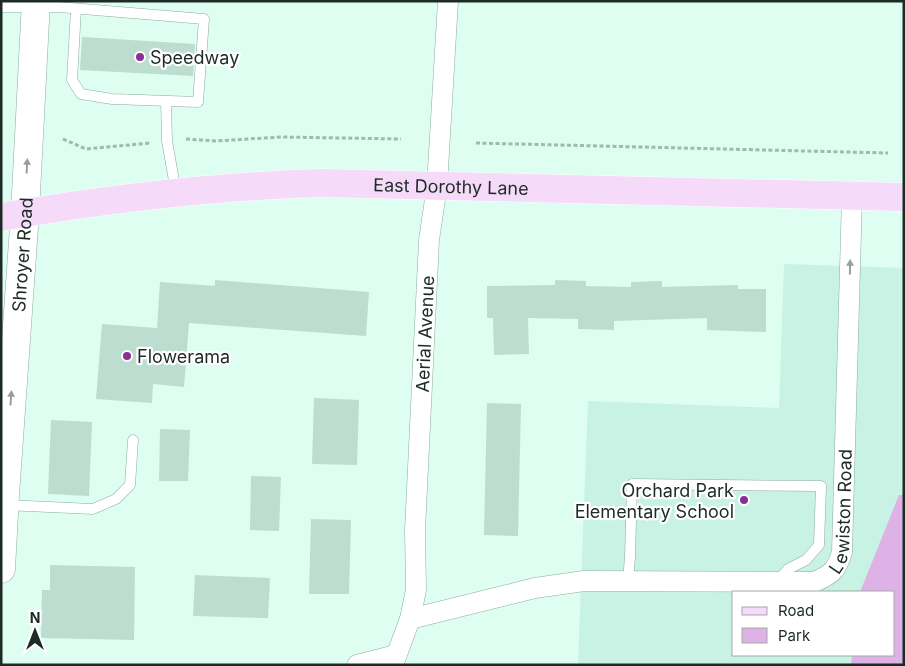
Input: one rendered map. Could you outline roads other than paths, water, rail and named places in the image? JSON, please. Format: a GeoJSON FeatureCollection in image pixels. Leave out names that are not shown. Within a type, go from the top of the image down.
{"type":"FeatureCollection","features":[{"type":"Feature","properties":{"kind":"main road","name":"Shroyer Road"},"geometry":{"type":"LineString","coordinates":[[1,569],[13,215],[36,4]]}},
{"type":"Feature","properties":{"kind":"main road","name":"East Dorothy Lane"},"geometry":{"type":"LineString","coordinates":[[13,215],[148,196],[259,185],[312,183],[904,198]]}},
{"type":"Feature","properties":{"kind":"street","name":"Aerial Avenue"},"geometry":{"type":"LineString","coordinates":[[395,660],[410,619],[416,590],[415,530],[429,240],[436,186],[448,1]]}},
{"type":"Feature","properties":{"kind":"street","name":"Lewiston Road"},"geometry":{"type":"LineString","coordinates":[[410,619],[535,588],[584,582],[814,582],[828,577],[838,564],[842,552],[852,197]]}},
{"type":"Feature","properties":{"kind":"street"},"geometry":{"type":"LineString","coordinates":[[357,665],[395,660]]}},
{"type":"Feature","properties":{"kind":"lane"},"geometry":{"type":"LineString","coordinates":[[1,7],[36,4],[204,20],[198,102],[112,99],[82,94],[72,80],[76,9]]}},
{"type":"Feature","properties":{"kind":"lane"},"geometry":{"type":"LineString","coordinates":[[166,101],[167,141],[176,194]]}},
{"type":"Feature","properties":{"kind":"lane"},"geometry":{"type":"LineString","coordinates":[[4,505],[92,509],[116,499],[130,485],[133,440]]}},
{"type":"Feature","properties":{"kind":"lane"},"geometry":{"type":"LineString","coordinates":[[628,581],[632,484],[821,486],[819,545],[806,560],[788,569],[778,582]]}},
{"type":"Feature","properties":{"kind":"place","name":"Speedway"},"geometry":{"type":"Point","coordinates":[140,57]}},
{"type":"Feature","properties":{"kind":"place","name":"Flowerama"},"geometry":{"type":"Point","coordinates":[127,356]}},
{"type":"Feature","properties":{"kind":"place","name":"Orchard Park Elementary School"},"geometry":{"type":"Point","coordinates":[744,500]}}]}
